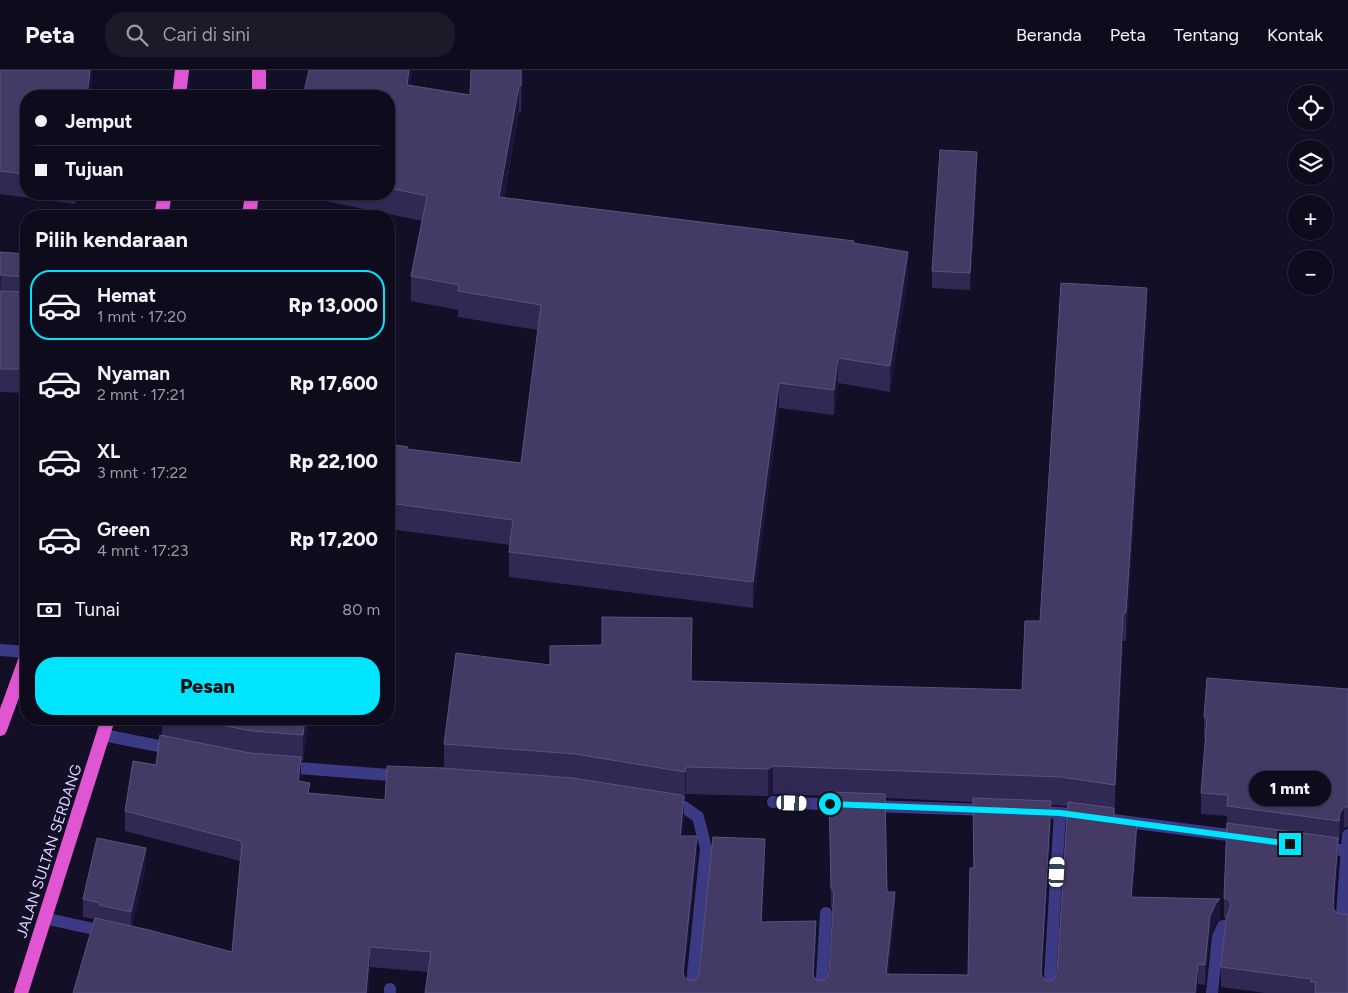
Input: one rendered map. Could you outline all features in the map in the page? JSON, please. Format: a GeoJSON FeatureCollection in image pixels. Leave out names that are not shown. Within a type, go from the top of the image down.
{"type":"FeatureCollection","features":[{"type":"Feature","properties":{"kind":"highway"},"geometry":{"type":"LineString","coordinates":[[180,90],[182,70]]}},
{"type":"Feature","properties":{"kind":"highway"},"geometry":{"type":"LineString","coordinates":[[259,70],[259,90]]}},
{"type":"Feature","properties":{"kind":"highway"},"geometry":{"type":"LineString","coordinates":[[0,728],[20,674]]}},
{"type":"Feature","properties":{"kind":"highway","name":"JALAN SULTAN SERDANG"},"geometry":{"type":"LineString","coordinates":[[21,993],[106,725]]}},
{"type":"Feature","properties":{"kind":"street"},"geometry":{"type":"LineString","coordinates":[[0,650],[20,652]]}},
{"type":"Feature","properties":{"kind":"street"},"geometry":{"type":"LineString","coordinates":[[103,735],[186,751]]}},
{"type":"Feature","properties":{"kind":"street"},"geometry":{"type":"LineString","coordinates":[[270,766],[417,778]]}},
{"type":"Feature","properties":{"kind":"street"},"geometry":{"type":"LineString","coordinates":[[773,802],[1001,811]]}},
{"type":"Feature","properties":{"kind":"street"},"geometry":{"type":"LineString","coordinates":[[656,803],[684,807],[698,817],[706,848],[691,993]]}},
{"type":"Feature","properties":{"kind":"street"},"geometry":{"type":"LineString","coordinates":[[1021,811],[1060,813],[1258,840]]}},
{"type":"Feature","properties":{"kind":"street"},"geometry":{"type":"LineString","coordinates":[[1049,993],[1060,813]]}},
{"type":"Feature","properties":{"kind":"street"},"geometry":{"type":"LineString","coordinates":[[1348,834],[1341,927],[1348,928]]}},
{"type":"Feature","properties":{"kind":"street"},"geometry":{"type":"LineString","coordinates":[[1307,846],[1347,852]]}},
{"type":"Feature","properties":{"kind":"street"},"geometry":{"type":"LineString","coordinates":[[820,993],[826,914]]}},
{"type":"Feature","properties":{"kind":"street"},"geometry":{"type":"LineString","coordinates":[[44,918],[119,935]]}},
{"type":"Feature","properties":{"kind":"street"},"geometry":{"type":"LineString","coordinates":[[1212,993],[1218,937],[1223,926]]}},
{"type":"Feature","properties":{"kind":"building"},"geometry":{"type":"Polygon","coordinates":[[[0,70],[90,70],[88,90],[20,90],[20,173],[0,171],[0,70]]]}},
{"type":"Feature","properties":{"kind":"building"},"geometry":{"type":"Polygon","coordinates":[[[309,70],[409,70],[407,85],[470,95],[471,70],[521,70],[521,86],[519,86],[499,197],[854,241],[853,243],[908,252],[890,366],[838,358],[834,390],[779,383],[753,582],[509,552],[513,520],[395,504],[395,445],[408,447],[407,449],[521,463],[541,305],[458,291],[459,285],[411,276],[427,196],[395,189],[395,90],[304,90],[309,70]]]}},
{"type":"Feature","properties":{"kind":"building"},"geometry":{"type":"Polygon","coordinates":[[[940,150],[977,152],[970,273],[932,271],[940,150]]]}},
{"type":"Feature","properties":{"kind":"building"},"geometry":{"type":"Polygon","coordinates":[[[0,252],[20,254],[20,277],[0,275],[0,252]]]}},
{"type":"Feature","properties":{"kind":"building"},"geometry":{"type":"Polygon","coordinates":[[[1061,283],[1147,288],[1126,613],[1123,613],[1115,785],[1060,777],[773,766],[768,769],[686,767],[685,772],[575,754],[444,744],[456,653],[550,665],[550,646],[602,645],[602,617],[692,618],[691,681],[1022,690],[1025,621],[1040,621],[1061,283]]]}},
{"type":"Feature","properties":{"kind":"building"},"geometry":{"type":"Polygon","coordinates":[[[0,291],[20,292],[20,369],[0,369],[0,291]]]}},
{"type":"Feature","properties":{"kind":"building"},"geometry":{"type":"Polygon","coordinates":[[[1207,678],[1348,689],[1348,807],[1344,807],[1340,813],[1339,821],[1227,806],[1228,795],[1201,793],[1207,718],[1204,717],[1207,678]]]}},
{"type":"Feature","properties":{"kind":"building"},"geometry":{"type":"Polygon","coordinates":[[[221,725],[304,725],[303,735],[252,731],[221,725]]]}},
{"type":"Feature","properties":{"kind":"building"},"geometry":{"type":"Polygon","coordinates":[[[160,735],[250,753],[301,757],[298,781],[310,783],[308,793],[385,800],[387,766],[442,768],[573,778],[681,795],[684,797],[680,836],[697,836],[683,972],[684,977],[690,981],[695,980],[699,974],[713,837],[765,839],[761,922],[816,921],[813,973],[817,980],[827,978],[829,973],[834,893],[831,887],[829,792],[885,794],[887,892],[895,892],[886,974],[968,975],[970,868],[974,868],[973,798],[1051,801],[1041,972],[1045,980],[1053,980],[1057,973],[1068,802],[1114,808],[1114,820],[1137,822],[1131,897],[1220,899],[1210,916],[1205,965],[1198,964],[1195,993],[425,993],[431,952],[370,947],[366,993],[73,993],[95,918],[232,952],[241,841],[125,811],[133,761],[156,765],[160,735]]]}},
{"type":"Feature","properties":{"kind":"building"},"geometry":{"type":"Polygon","coordinates":[[[1227,823],[1338,838],[1333,906],[1337,913],[1348,915],[1348,993],[1315,993],[1316,982],[1311,982],[1311,979],[1221,967],[1226,919],[1231,905],[1229,900],[1224,898],[1227,823]]]}},
{"type":"Feature","properties":{"kind":"building"},"geometry":{"type":"Polygon","coordinates":[[[97,838],[146,848],[131,912],[99,905],[100,903],[83,899],[97,838]]]}},
{"type":"Feature","properties":{"kind":"route"},"geometry":{"type":"LineString","coordinates":[[830,804],[1060,813],[1290,844]]}}]}
